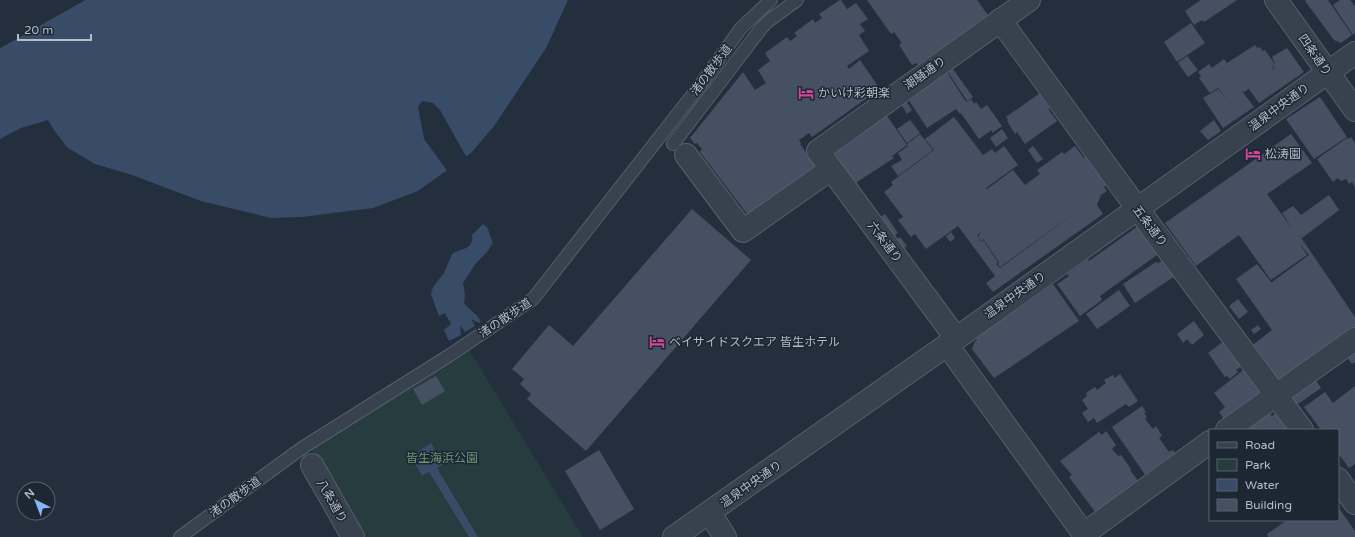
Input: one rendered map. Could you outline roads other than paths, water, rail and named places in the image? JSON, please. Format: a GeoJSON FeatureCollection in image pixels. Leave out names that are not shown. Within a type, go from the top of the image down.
{"type":"FeatureCollection","features":[{"type":"Feature","properties":{"kind":"street","name":"潮騒通り"},"geometry":{"type":"LineString","coordinates":[[822,147],[1029,0]]}},
{"type":"Feature","properties":{"kind":"street","name":"四条通り"},"geometry":{"type":"LineString","coordinates":[[1276,0],[1355,110]]}},
{"type":"Feature","properties":{"kind":"street","name":"五条通り"},"geometry":{"type":"LineString","coordinates":[[1000,20],[1301,429]]}},
{"type":"Feature","properties":{"kind":"street","name":"温泉中央通り"},"geometry":{"type":"LineString","coordinates":[[674,537],[710,513],[1355,53]]}},
{"type":"Feature","properties":{"kind":"street","name":"六条通り"},"geometry":{"type":"LineString","coordinates":[[822,147],[818,151],[952,341],[1085,536]]}},
{"type":"Feature","properties":{"kind":"street"},"geometry":{"type":"LineString","coordinates":[[679,149],[743,231],[831,169]]}},
{"type":"Feature","properties":{"kind":"street"},"geometry":{"type":"LineString","coordinates":[[1228,429],[1355,339]]}},
{"type":"Feature","properties":{"kind":"street"},"geometry":{"type":"LineString","coordinates":[[1085,536],[1209,443]]}},
{"type":"Feature","properties":{"kind":"street","name":"八条通り"},"geometry":{"type":"LineString","coordinates":[[307,457],[353,537]]}},
{"type":"Feature","properties":{"kind":"street"},"geometry":{"type":"LineString","coordinates":[[1339,480],[1355,503]]}},
{"type":"Feature","properties":{"kind":"street"},"geometry":{"type":"LineString","coordinates":[[710,513],[724,537]]}},
{"type":"Feature","properties":{"kind":"lane","name":"渚の散歩道"},"geometry":{"type":"LineString","coordinates":[[180,537],[307,457],[450,355],[534,299],[741,28],[770,0]]}},
{"type":"Feature","properties":{"kind":"lane"},"geometry":{"type":"LineString","coordinates":[[660,136],[679,149],[760,30],[767,22],[797,0]]}},
{"type":"Feature","properties":{"kind":"water"},"geometry":{"type":"Polygon","coordinates":[[[85,0],[568,0],[546,48],[494,126],[471,153],[418,191],[373,208],[302,217],[271,218],[201,201],[132,175],[95,164],[68,148],[48,120],[21,128],[0,139],[0,48],[85,0]]]}},
{"type":"Feature","properties":{"kind":"water"},"geometry":{"type":"Polygon","coordinates":[[[483,224],[487,227],[493,243],[487,252],[476,263],[463,283],[465,295],[464,303],[481,322],[479,323],[471,319],[475,326],[465,332],[460,325],[461,335],[449,341],[444,330],[451,324],[445,313],[439,316],[431,294],[433,287],[444,273],[452,254],[469,246],[472,240],[472,235],[483,224]]]}},
{"type":"Feature","properties":{"kind":"water"},"geometry":{"type":"Polygon","coordinates":[[[431,443],[443,464],[437,468],[478,537],[469,537],[429,472],[422,476],[411,456],[431,443]]]}},
{"type":"Feature","properties":{"kind":"place","name":"かいけ彩朝楽"},"geometry":{"type":"Point","coordinates":[806,93]}},
{"type":"Feature","properties":{"kind":"place","name":"松涛園"},"geometry":{"type":"Point","coordinates":[1253,154]}},
{"type":"Feature","properties":{"kind":"place","name":"ベイサイドスクエア 皆生ホテル"},"geometry":{"type":"Point","coordinates":[657,342]}},
{"type":"Feature","properties":{"kind":"park label","name":"皆生海浜公園"},"geometry":{"type":"Point","coordinates":[442,458]}}]}
